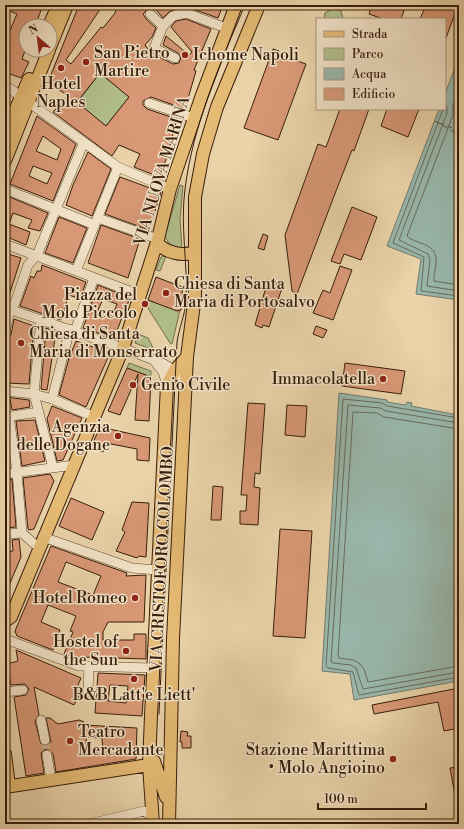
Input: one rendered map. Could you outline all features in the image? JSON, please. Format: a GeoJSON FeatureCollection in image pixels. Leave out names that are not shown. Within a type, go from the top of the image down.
{"type":"FeatureCollection","features":[{"type":"Feature","properties":{"kind":"main road"},"geometry":{"type":"LineString","coordinates":[[53,18],[58,5]]}},
{"type":"Feature","properties":{"kind":"main road"},"geometry":{"type":"LineString","coordinates":[[58,27],[67,5]]}},
{"type":"Feature","properties":{"kind":"main road","name":"VIA NUOVA MARINA"},"geometry":{"type":"LineString","coordinates":[[5,621],[11,616],[123,348],[157,241],[170,189],[226,28],[236,5]]}},
{"type":"Feature","properties":{"kind":"main road","name":"VIA NUOVA MARINA"},"geometry":{"type":"LineString","coordinates":[[187,357],[195,306],[195,198],[205,148],[224,89],[258,5]]}},
{"type":"Feature","properties":{"kind":"main road"},"geometry":{"type":"LineString","coordinates":[[5,161],[37,58]]}},
{"type":"Feature","properties":{"kind":"main road"},"geometry":{"type":"LineString","coordinates":[[5,133],[45,58]]}},
{"type":"Feature","properties":{"kind":"main road"},"geometry":{"type":"LineString","coordinates":[[157,241],[162,248],[177,253],[187,254],[194,252]]}},
{"type":"Feature","properties":{"kind":"main road"},"geometry":{"type":"LineString","coordinates":[[167,385],[175,370],[187,357]]}},
{"type":"Feature","properties":{"kind":"main road","name":"VIA CRISTOFORO COLOMBO"},"geometry":{"type":"LineString","coordinates":[[169,824],[174,632],[187,357]]}},
{"type":"Feature","properties":{"kind":"main road","name":"VIA CRISTOFORO COLOMBO"},"geometry":{"type":"LineString","coordinates":[[153,822],[149,765],[157,570],[167,385]]}},
{"type":"Feature","properties":{"kind":"main road"},"geometry":{"type":"LineString","coordinates":[[150,750],[169,805]]}},
{"type":"Feature","properties":{"kind":"main road"},"geometry":{"type":"LineString","coordinates":[[5,754],[7,787],[149,765]]}},
{"type":"Feature","properties":{"kind":"street"},"geometry":{"type":"LineString","coordinates":[[175,58],[154,48],[164,26],[173,16],[183,9],[226,28]]}},
{"type":"Feature","properties":{"kind":"street"},"geometry":{"type":"LineString","coordinates":[[150,14],[164,26]]}},
{"type":"Feature","properties":{"kind":"street"},"geometry":{"type":"LineString","coordinates":[[5,85],[83,144],[118,167],[170,189]]}},
{"type":"Feature","properties":{"kind":"street"},"geometry":{"type":"LineString","coordinates":[[149,103],[194,118]]}},
{"type":"Feature","properties":{"kind":"street"},"geometry":{"type":"LineString","coordinates":[[5,333],[8,308],[15,303],[28,265],[37,255],[57,210],[83,144]]}},
{"type":"Feature","properties":{"kind":"street"},"geometry":{"type":"LineString","coordinates":[[76,271],[118,167]]}},
{"type":"Feature","properties":{"kind":"street"},"geometry":{"type":"LineString","coordinates":[[5,189],[57,210],[157,241]]}},
{"type":"Feature","properties":{"kind":"street"},"geometry":{"type":"LineString","coordinates":[[5,244],[140,295]]}},
{"type":"Feature","properties":{"kind":"street"},"geometry":{"type":"LineString","coordinates":[[52,399],[72,330],[94,278]]}},
{"type":"Feature","properties":{"kind":"street"},"geometry":{"type":"LineString","coordinates":[[8,308],[123,348],[175,370],[182,376],[186,386]]}},
{"type":"Feature","properties":{"kind":"street"},"geometry":{"type":"LineString","coordinates":[[41,319],[34,394],[53,468]]}},
{"type":"Feature","properties":{"kind":"street"},"geometry":{"type":"LineString","coordinates":[[152,360],[164,372],[167,385]]}},
{"type":"Feature","properties":{"kind":"street"},"geometry":{"type":"LineString","coordinates":[[5,391],[34,394],[52,399],[95,417]]}},
{"type":"Feature","properties":{"kind":"street"},"geometry":{"type":"LineString","coordinates":[[22,533],[17,472],[7,417],[39,412]]}},
{"type":"Feature","properties":{"kind":"street"},"geometry":{"type":"LineString","coordinates":[[5,474],[75,465]]}},
{"type":"Feature","properties":{"kind":"street"},"geometry":{"type":"LineString","coordinates":[[5,534],[22,533],[41,542],[132,568],[157,570]]}},
{"type":"Feature","properties":{"kind":"street"},"geometry":{"type":"LineString","coordinates":[[5,639],[79,666],[153,668]]}},
{"type":"Feature","properties":{"kind":"street"},"geometry":{"type":"LineString","coordinates":[[88,692],[89,666]]}},
{"type":"Feature","properties":{"kind":"street"},"geometry":{"type":"LineString","coordinates":[[5,692],[23,690]]}},
{"type":"Feature","properties":{"kind":"street"},"geometry":{"type":"LineString","coordinates":[[41,720],[45,740]]}},
{"type":"Feature","properties":{"kind":"street"},"geometry":{"type":"LineString","coordinates":[[47,755],[51,780]]}},
{"type":"Feature","properties":{"kind":"street"},"geometry":{"type":"LineString","coordinates":[[89,824],[144,811],[149,813],[153,822]]}},
{"type":"Feature","properties":{"kind":"green space"},"geometry":{"type":"Polygon","coordinates":[[[333,8],[341,11],[343,18],[324,18],[325,13],[333,8]]]}},
{"type":"Feature","properties":{"kind":"green space"},"geometry":{"type":"Polygon","coordinates":[[[100,73],[129,97],[106,126],[77,103],[100,73]]]}},
{"type":"Feature","properties":{"kind":"green space"},"geometry":{"type":"Polygon","coordinates":[[[180,185],[183,186],[180,219],[182,249],[169,244],[165,236],[180,185]]]}},
{"type":"Feature","properties":{"kind":"green space"},"geometry":{"type":"Polygon","coordinates":[[[166,256],[160,271],[156,270],[161,257],[166,256]]]}},
{"type":"Feature","properties":{"kind":"green space"},"geometry":{"type":"Polygon","coordinates":[[[148,300],[180,310],[172,344],[148,308],[148,300]]]}},
{"type":"Feature","properties":{"kind":"green space"},"geometry":{"type":"Polygon","coordinates":[[[138,334],[148,338],[154,350],[135,343],[138,334]]]}},
{"type":"Feature","properties":{"kind":"green space"},"geometry":{"type":"Polygon","coordinates":[[[129,363],[151,371],[151,377],[127,368],[129,363]]]}},
{"type":"Feature","properties":{"kind":"water"},"geometry":{"type":"Polygon","coordinates":[[[459,57],[459,300],[416,294],[421,259],[387,246],[439,110],[446,110],[446,91],[459,57]]]}},
{"type":"Feature","properties":{"kind":"water"},"geometry":{"type":"Polygon","coordinates":[[[339,393],[387,400],[387,402],[406,405],[407,402],[412,403],[411,406],[458,415],[459,412],[459,681],[354,700],[350,674],[322,671],[339,393]]]}},
{"type":"Feature","properties":{"kind":"building"},"geometry":{"type":"Polygon","coordinates":[[[5,5],[43,5],[38,18],[18,18],[18,58],[22,58],[29,62],[21,78],[5,72],[5,42],[17,14],[5,9],[5,5]]]}},
{"type":"Feature","properties":{"kind":"building"},"geometry":{"type":"Polygon","coordinates":[[[79,5],[103,5],[66,60],[71,64],[101,27],[103,28],[115,13],[116,9],[112,5],[152,5],[143,14],[156,28],[152,37],[145,45],[151,53],[173,64],[179,63],[181,57],[178,53],[163,45],[166,36],[189,55],[192,52],[171,27],[176,21],[186,19],[211,29],[194,70],[196,71],[185,109],[151,97],[143,101],[143,105],[147,109],[177,119],[167,157],[159,177],[134,167],[140,154],[119,145],[112,156],[53,112],[68,96],[48,82],[79,5]],[[100,73],[77,102],[106,126],[129,97],[100,73]]]}},
{"type":"Feature","properties":{"kind":"building"},"geometry":{"type":"Polygon","coordinates":[[[152,5],[175,5],[176,9],[169,12],[163,18],[152,5]]]}},
{"type":"Feature","properties":{"kind":"building"},"geometry":{"type":"Polygon","coordinates":[[[188,5],[223,5],[218,18],[190,8],[188,5]]]}},
{"type":"Feature","properties":{"kind":"building"},"geometry":{"type":"Polygon","coordinates":[[[372,5],[406,5],[401,18],[380,18],[369,14],[372,5]]]}},
{"type":"Feature","properties":{"kind":"building"},"geometry":{"type":"Polygon","coordinates":[[[426,5],[458,5],[446,38],[446,18],[420,18],[426,5]]]}},
{"type":"Feature","properties":{"kind":"building"},"geometry":{"type":"Polygon","coordinates":[[[273,49],[279,51],[278,54],[306,64],[278,140],[244,128],[273,49]]]}},
{"type":"Feature","properties":{"kind":"building"},"geometry":{"type":"Polygon","coordinates":[[[340,110],[369,110],[354,151],[352,150],[297,294],[292,291],[285,235],[318,144],[326,147],[340,110]]]}},
{"type":"Feature","properties":{"kind":"building"},"geometry":{"type":"Polygon","coordinates":[[[387,110],[419,110],[408,137],[381,126],[387,110]]]}},
{"type":"Feature","properties":{"kind":"building"},"geometry":{"type":"Polygon","coordinates":[[[37,116],[76,144],[53,201],[10,184],[37,116]],[[43,136],[36,151],[57,160],[61,149],[43,136]],[[33,166],[29,176],[47,184],[52,173],[33,166]]]}},
{"type":"Feature","properties":{"kind":"building"},"geometry":{"type":"Polygon","coordinates":[[[88,152],[111,169],[92,216],[66,205],[73,185],[88,152]]]}},
{"type":"Feature","properties":{"kind":"building"},"geometry":{"type":"Polygon","coordinates":[[[120,177],[161,192],[149,230],[105,214],[120,177]]]}},
{"type":"Feature","properties":{"kind":"building"},"geometry":{"type":"Polygon","coordinates":[[[5,195],[48,213],[40,231],[28,228],[32,220],[13,213],[9,224],[30,232],[26,245],[5,236],[5,195]]]}},
{"type":"Feature","properties":{"kind":"building"},"geometry":{"type":"Polygon","coordinates":[[[352,207],[377,217],[361,260],[344,254],[340,264],[331,261],[352,207]]]}},
{"type":"Feature","properties":{"kind":"building"},"geometry":{"type":"Polygon","coordinates":[[[59,217],[87,228],[73,263],[45,253],[59,217]]]}},
{"type":"Feature","properties":{"kind":"building"},"geometry":{"type":"Polygon","coordinates":[[[101,225],[140,239],[128,278],[88,263],[101,225]]]}},
{"type":"Feature","properties":{"kind":"building"},"geometry":{"type":"Polygon","coordinates":[[[263,234],[268,236],[264,250],[258,248],[263,234]]]}},
{"type":"Feature","properties":{"kind":"building"},"geometry":{"type":"Polygon","coordinates":[[[5,253],[21,258],[7,302],[5,302],[5,253]]]}},
{"type":"Feature","properties":{"kind":"building"},"geometry":{"type":"Polygon","coordinates":[[[42,265],[86,282],[80,299],[69,295],[61,320],[20,306],[31,276],[34,278],[37,271],[41,271],[42,265]]]}},
{"type":"Feature","properties":{"kind":"building"},"geometry":{"type":"Polygon","coordinates":[[[340,266],[352,270],[333,320],[313,313],[323,290],[330,293],[340,266]]]}},
{"type":"Feature","properties":{"kind":"building","name":"Chiesa di Santa Maria di Portosalvo"},"geometry":{"type":"Polygon","coordinates":[[[156,277],[182,287],[183,301],[181,310],[177,311],[148,300],[156,277]]]}},
{"type":"Feature","properties":{"kind":"building"},"geometry":{"type":"Polygon","coordinates":[[[268,280],[278,284],[277,286],[282,288],[269,327],[263,325],[262,328],[255,325],[268,280]]]}},
{"type":"Feature","properties":{"kind":"building"},"geometry":{"type":"Polygon","coordinates":[[[98,285],[130,298],[114,338],[83,328],[98,285]],[[103,299],[98,310],[112,316],[117,304],[103,299]]]}},
{"type":"Feature","properties":{"kind":"building"},"geometry":{"type":"Polygon","coordinates":[[[14,319],[34,326],[29,384],[5,383],[5,352],[8,340],[5,339],[11,335],[14,319]]]}},
{"type":"Feature","properties":{"kind":"building"},"geometry":{"type":"Polygon","coordinates":[[[316,326],[327,330],[323,338],[313,334],[316,326]]]}},
{"type":"Feature","properties":{"kind":"building"},"geometry":{"type":"Polygon","coordinates":[[[46,328],[56,332],[47,390],[41,389],[46,328]]]}},
{"type":"Feature","properties":{"kind":"building"},"geometry":{"type":"Polygon","coordinates":[[[76,341],[110,353],[86,407],[59,395],[69,358],[76,341]]]}},
{"type":"Feature","properties":{"kind":"building","name":"Immacolatella"},"geometry":{"type":"Polygon","coordinates":[[[345,363],[405,371],[401,394],[342,386],[345,363]]]}},
{"type":"Feature","properties":{"kind":"building"},"geometry":{"type":"Polygon","coordinates":[[[127,368],[151,377],[149,421],[135,420],[138,374],[120,415],[108,411],[127,368]]]}},
{"type":"Feature","properties":{"kind":"building"},"geometry":{"type":"Polygon","coordinates":[[[5,397],[29,400],[30,407],[12,410],[10,399],[5,400],[5,397]]]}},
{"type":"Feature","properties":{"kind":"building"},"geometry":{"type":"Polygon","coordinates":[[[248,403],[265,404],[260,474],[255,473],[254,487],[260,488],[258,525],[240,524],[240,511],[246,511],[247,495],[241,495],[248,403]]]}},
{"type":"Feature","properties":{"kind":"building"},"geometry":{"type":"Polygon","coordinates":[[[287,405],[307,406],[305,437],[285,435],[287,405]]]}},
{"type":"Feature","properties":{"kind":"building"},"geometry":{"type":"Polygon","coordinates":[[[52,406],[82,418],[63,460],[57,461],[47,419],[52,406]]]}},
{"type":"Feature","properties":{"kind":"building"},"geometry":{"type":"Polygon","coordinates":[[[35,420],[45,461],[22,466],[16,421],[35,420]]]}},
{"type":"Feature","properties":{"kind":"building"},"geometry":{"type":"Polygon","coordinates":[[[100,427],[150,438],[149,461],[137,460],[137,449],[106,443],[103,452],[91,447],[100,427]]]}},
{"type":"Feature","properties":{"kind":"building"},"geometry":{"type":"Polygon","coordinates":[[[50,474],[54,481],[34,529],[29,530],[23,478],[50,474]]]}},
{"type":"Feature","properties":{"kind":"building"},"geometry":{"type":"Polygon","coordinates":[[[12,479],[16,527],[5,528],[5,480],[12,479]]]}},
{"type":"Feature","properties":{"kind":"building"},"geometry":{"type":"Polygon","coordinates":[[[213,486],[223,487],[221,520],[211,520],[213,486]]]}},
{"type":"Feature","properties":{"kind":"building"},"geometry":{"type":"Polygon","coordinates":[[[71,498],[104,512],[92,540],[59,526],[71,498]]]}},
{"type":"Feature","properties":{"kind":"building"},"geometry":{"type":"Polygon","coordinates":[[[132,502],[149,503],[146,557],[139,556],[137,558],[116,551],[125,532],[122,530],[132,502]]]}},
{"type":"Feature","properties":{"kind":"building"},"geometry":{"type":"Polygon","coordinates":[[[280,529],[312,531],[305,638],[273,636],[280,529]]]}},
{"type":"Feature","properties":{"kind":"building"},"geometry":{"type":"Polygon","coordinates":[[[19,539],[21,557],[5,595],[5,552],[13,551],[12,540],[19,539]]]}},
{"type":"Feature","properties":{"kind":"building"},"geometry":{"type":"Polygon","coordinates":[[[51,546],[127,573],[126,576],[146,575],[144,622],[108,622],[103,632],[103,640],[134,640],[134,634],[146,634],[146,659],[82,657],[80,660],[64,654],[73,632],[70,631],[76,616],[48,605],[41,622],[60,630],[53,650],[17,636],[15,631],[51,546]],[[66,562],[58,582],[93,595],[101,576],[66,562]]]}},
{"type":"Feature","properties":{"kind":"building"},"geometry":{"type":"Polygon","coordinates":[[[16,650],[81,678],[78,685],[82,690],[74,705],[34,687],[39,715],[35,721],[41,744],[47,746],[51,742],[46,718],[50,718],[58,724],[79,720],[84,722],[84,725],[137,728],[136,759],[56,772],[53,754],[46,749],[41,753],[44,773],[26,776],[14,697],[26,695],[29,689],[25,684],[11,685],[7,664],[18,661],[16,650]],[[86,737],[88,753],[103,752],[102,738],[86,737]]]}},
{"type":"Feature","properties":{"kind":"building"},"geometry":{"type":"Polygon","coordinates":[[[98,673],[145,675],[142,716],[95,713],[98,673]],[[110,685],[108,701],[126,703],[128,686],[110,685]]]}},
{"type":"Feature","properties":{"kind":"building"},"geometry":{"type":"Polygon","coordinates":[[[459,688],[459,728],[444,731],[438,702],[374,714],[372,705],[459,688]]]}},
{"type":"Feature","properties":{"kind":"building"},"geometry":{"type":"Polygon","coordinates":[[[181,731],[188,732],[187,736],[191,736],[191,748],[182,748],[182,742],[180,742],[181,731]]]}},
{"type":"Feature","properties":{"kind":"building"},"geometry":{"type":"Polygon","coordinates":[[[459,767],[459,801],[456,801],[450,768],[459,767]]]}},
{"type":"Feature","properties":{"kind":"ferry route"},"geometry":{"type":"LineString","coordinates":[[435,121],[459,135]]}},
{"type":"Feature","properties":{"kind":"ferry route"},"geometry":{"type":"LineString","coordinates":[[439,123],[459,130]]}},
{"type":"Feature","properties":{"kind":"tunnel"},"geometry":{"type":"LineString","coordinates":[[45,740],[47,755]]}},
{"type":"Feature","properties":{"kind":"tram line"},"geometry":{"type":"LineString","coordinates":[[159,714],[177,342],[186,301],[183,217],[185,189],[194,142],[201,118],[217,72],[245,5]]}},
{"type":"Feature","properties":{"kind":"place","name":"Ichome Napoli"},"geometry":{"type":"Point","coordinates":[185,55]}},
{"type":"Feature","properties":{"kind":"place","name":"San Pietro Martire"},"geometry":{"type":"Point","coordinates":[86,62]}},
{"type":"Feature","properties":{"kind":"place","name":"Hotel Naples"},"geometry":{"type":"Point","coordinates":[61,68]}},
{"type":"Feature","properties":{"kind":"place","name":"Chiesa di Santa Maria di Portosalvo"},"geometry":{"type":"Point","coordinates":[166,293]}},
{"type":"Feature","properties":{"kind":"place","name":"Piazza del Molo Piccolo"},"geometry":{"type":"Point","coordinates":[145,304]}},
{"type":"Feature","properties":{"kind":"place","name":"Chiesa di Santa Maria di Monserrato"},"geometry":{"type":"Point","coordinates":[21,343]}},
{"type":"Feature","properties":{"kind":"place","name":"Immacolatella"},"geometry":{"type":"Point","coordinates":[383,379]}},
{"type":"Feature","properties":{"kind":"place","name":"Genio Civile"},"geometry":{"type":"Point","coordinates":[133,385]}},
{"type":"Feature","properties":{"kind":"place","name":"Agenzia delle Dogane"},"geometry":{"type":"Point","coordinates":[118,436]}},
{"type":"Feature","properties":{"kind":"place","name":"Hotel Romeo"},"geometry":{"type":"Point","coordinates":[135,598]}},
{"type":"Feature","properties":{"kind":"place","name":"Hostel of the Sun"},"geometry":{"type":"Point","coordinates":[126,651]}},
{"type":"Feature","properties":{"kind":"place","name":"B&B Latt'e Liett'"},"geometry":{"type":"Point","coordinates":[134,679]}},
{"type":"Feature","properties":{"kind":"place","name":"Teatro Mercadante"},"geometry":{"type":"Point","coordinates":[70,741]}},
{"type":"Feature","properties":{"kind":"place","name":"Stazione Marittima • Molo Angioino"},"geometry":{"type":"Point","coordinates":[393,759]}}]}
